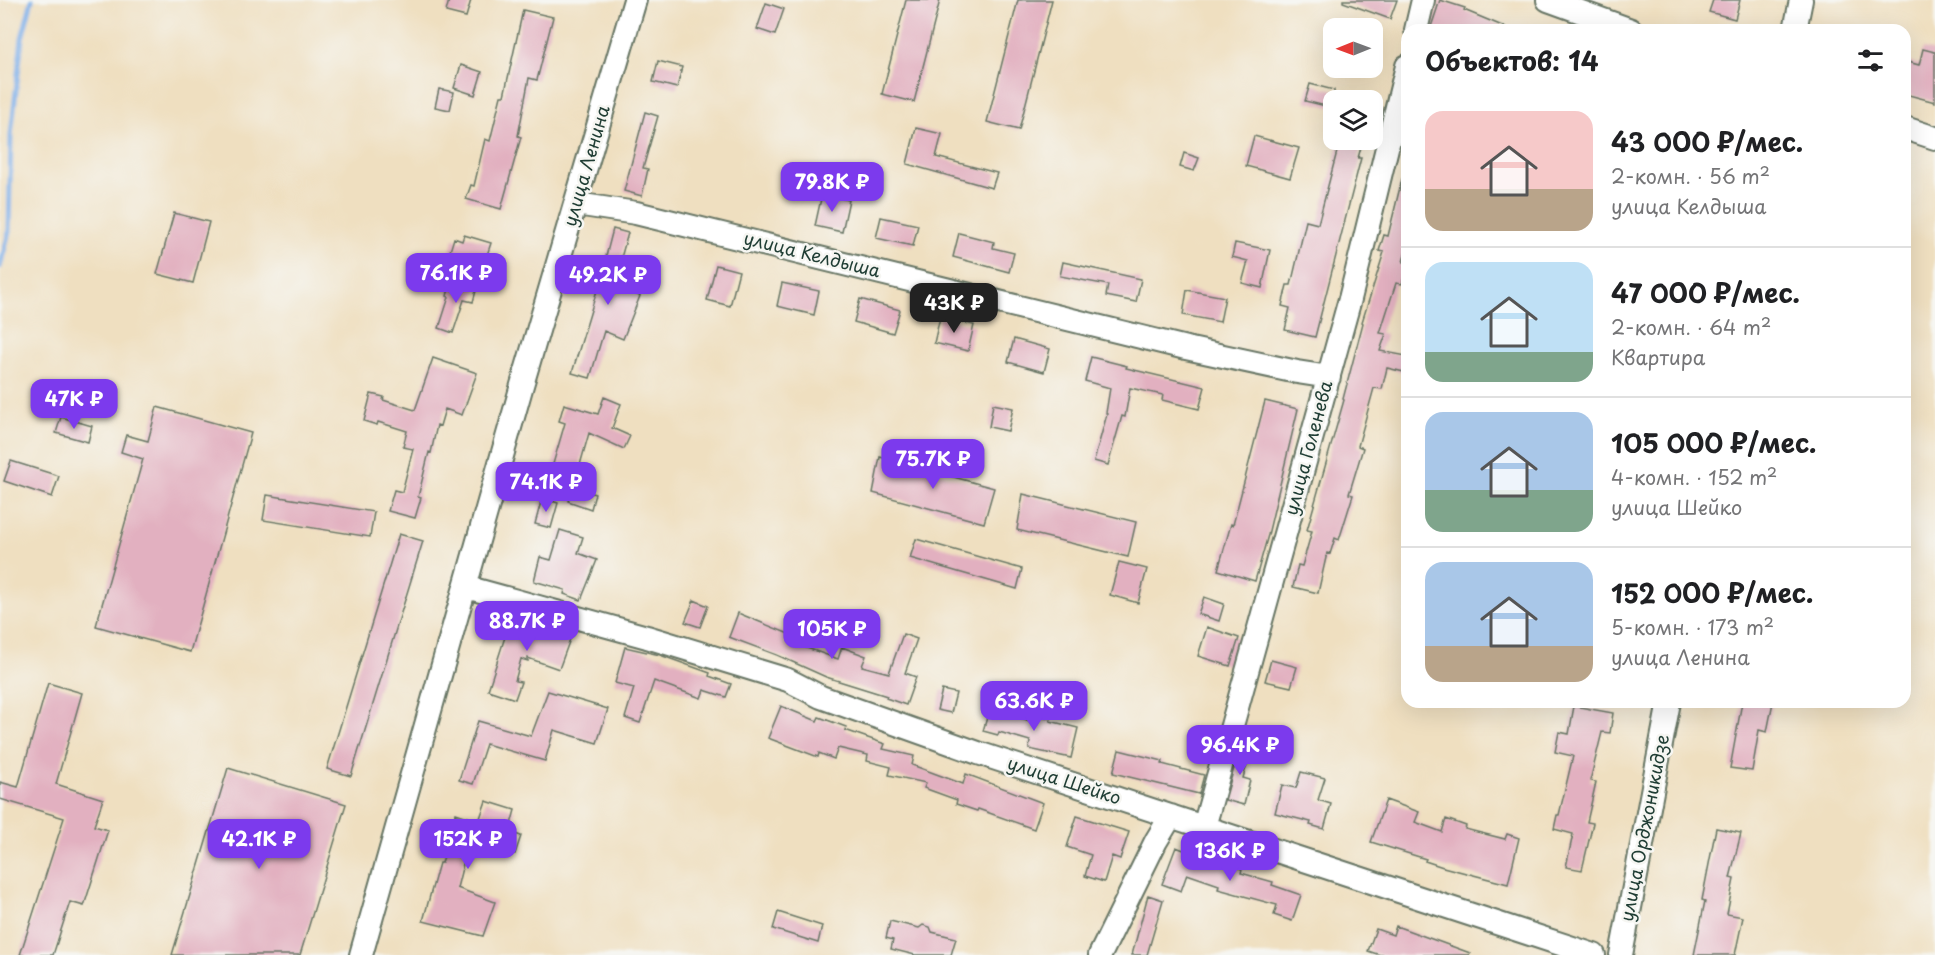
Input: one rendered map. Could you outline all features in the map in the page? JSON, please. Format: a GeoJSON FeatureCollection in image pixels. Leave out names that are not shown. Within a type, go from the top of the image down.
{"type":"FeatureCollection","features":[{"type":"Feature","properties":{"kind":"street","name":"улица Ленина"},"geometry":{"type":"LineString","coordinates":[[361,955],[634,0]]}},
{"type":"Feature","properties":{"kind":"street"},"geometry":{"type":"LineString","coordinates":[[1417,24],[1423,0]]}},
{"type":"Feature","properties":{"kind":"street"},"geometry":{"type":"LineString","coordinates":[[1548,0],[1614,24]]}},
{"type":"Feature","properties":{"kind":"street"},"geometry":{"type":"LineString","coordinates":[[1796,24],[1801,0]]}},
{"type":"Feature","properties":{"kind":"street","name":"улица Голенева"},"geometry":{"type":"LineString","coordinates":[[1204,827],[1350,299],[1401,91]]}},
{"type":"Feature","properties":{"kind":"street"},"geometry":{"type":"LineString","coordinates":[[1911,130],[1935,138]]}},
{"type":"Feature","properties":{"kind":"street","name":"улица Келдыша"},"geometry":{"type":"LineString","coordinates":[[576,204],[657,218],[1186,348],[1329,377]]}},
{"type":"Feature","properties":{"kind":"street","name":"улица Шейко"},"geometry":{"type":"LineString","coordinates":[[466,587],[646,637],[788,680],[821,697],[978,753],[1594,955]]}},
{"type":"Feature","properties":{"kind":"street","name":"улица Орджоникидзе"},"geometry":{"type":"LineString","coordinates":[[1621,955],[1669,708]]}},
{"type":"Feature","properties":{"kind":"street"},"geometry":{"type":"LineString","coordinates":[[1100,955],[1156,841],[1171,816]]}},
{"type":"Feature","properties":{"kind":"building"},"geometry":{"type":"Polygon","coordinates":[[[449,0],[471,0],[466,17],[446,12],[449,0]]]}},
{"type":"Feature","properties":{"kind":"building"},"geometry":{"type":"Polygon","coordinates":[[[906,0],[940,0],[914,102],[882,94],[906,0]]]}},
{"type":"Feature","properties":{"kind":"building"},"geometry":{"type":"Polygon","coordinates":[[[1018,0],[1052,0],[1019,130],[987,122],[1018,0]]]}},
{"type":"Feature","properties":{"kind":"building"},"geometry":{"type":"Polygon","coordinates":[[[1343,0],[1397,0],[1390,19],[1343,2],[1343,0]]]}},
{"type":"Feature","properties":{"kind":"building"},"geometry":{"type":"Polygon","coordinates":[[[1440,0],[1465,8],[1464,10],[1498,24],[1432,24],[1440,0]]]}},
{"type":"Feature","properties":{"kind":"building"},"geometry":{"type":"Polygon","coordinates":[[[1713,0],[1740,0],[1735,19],[1709,12],[1713,0]]]}},
{"type":"Feature","properties":{"kind":"building"},"geometry":{"type":"Polygon","coordinates":[[[766,3],[784,9],[775,35],[757,29],[766,3]]]}},
{"type":"Feature","properties":{"kind":"building"},"geometry":{"type":"Polygon","coordinates":[[[523,10],[553,17],[537,80],[529,78],[518,136],[521,137],[501,209],[466,199],[471,185],[474,186],[485,139],[490,141],[501,96],[504,96],[523,10]]]}},
{"type":"Feature","properties":{"kind":"building"},"geometry":{"type":"Polygon","coordinates":[[[1923,49],[1935,52],[1935,102],[1911,96],[1911,63],[1919,65],[1923,49]]]}},
{"type":"Feature","properties":{"kind":"building"},"geometry":{"type":"Polygon","coordinates":[[[658,61],[682,67],[677,88],[653,82],[658,61]]]}},
{"type":"Feature","properties":{"kind":"building"},"geometry":{"type":"Polygon","coordinates":[[[461,65],[482,72],[475,95],[454,88],[461,65]]]}},
{"type":"Feature","properties":{"kind":"building"},"geometry":{"type":"Polygon","coordinates":[[[1310,84],[1334,90],[1323,90],[1323,105],[1305,101],[1310,84]]]}},
{"type":"Feature","properties":{"kind":"building"},"geometry":{"type":"Polygon","coordinates":[[[439,89],[454,92],[450,110],[435,107],[439,89]]]}},
{"type":"Feature","properties":{"kind":"building"},"geometry":{"type":"Polygon","coordinates":[[[645,112],[658,116],[643,168],[648,169],[642,196],[624,191],[645,112]]]}},
{"type":"Feature","properties":{"kind":"building"},"geometry":{"type":"Polygon","coordinates":[[[916,128],[942,134],[936,157],[997,173],[992,188],[907,164],[916,128]]]}},
{"type":"Feature","properties":{"kind":"building"},"geometry":{"type":"Polygon","coordinates":[[[1254,136],[1299,148],[1290,178],[1246,166],[1254,136]]]}},
{"type":"Feature","properties":{"kind":"building"},"geometry":{"type":"Polygon","coordinates":[[[1337,150],[1360,150],[1358,158],[1361,158],[1315,337],[1285,330],[1290,308],[1282,306],[1287,285],[1291,285],[1306,221],[1318,224],[1337,150]]]}},
{"type":"Feature","properties":{"kind":"building"},"geometry":{"type":"Polygon","coordinates":[[[1184,153],[1199,158],[1194,171],[1180,167],[1184,153]]]}},
{"type":"Feature","properties":{"kind":"building"},"geometry":{"type":"Polygon","coordinates":[[[1401,183],[1401,284],[1396,283],[1380,333],[1386,334],[1380,351],[1401,355],[1401,371],[1387,368],[1382,389],[1374,388],[1358,446],[1363,448],[1349,494],[1353,495],[1339,540],[1335,538],[1330,554],[1327,553],[1318,593],[1293,587],[1298,565],[1302,566],[1312,531],[1307,530],[1344,400],[1362,322],[1384,252],[1379,251],[1384,235],[1388,236],[1401,183]]]}},
{"type":"Feature","properties":{"kind":"building"},"geometry":{"type":"Polygon","coordinates":[[[822,194],[849,200],[842,232],[815,226],[822,194]]]}},
{"type":"Feature","properties":{"kind":"building"},"geometry":{"type":"Polygon","coordinates":[[[174,213],[209,222],[193,283],[157,274],[174,213]]]}},
{"type":"Feature","properties":{"kind":"building"},"geometry":{"type":"Polygon","coordinates":[[[881,217],[918,225],[913,246],[876,238],[881,217]]]}},
{"type":"Feature","properties":{"kind":"building"},"geometry":{"type":"Polygon","coordinates":[[[613,229],[628,233],[619,265],[635,270],[628,291],[640,296],[623,339],[604,331],[590,378],[572,373],[613,229]]]}},
{"type":"Feature","properties":{"kind":"building"},"geometry":{"type":"Polygon","coordinates":[[[959,233],[994,242],[993,248],[1014,253],[1009,272],[953,257],[959,233]]]}},
{"type":"Feature","properties":{"kind":"building"},"geometry":{"type":"Polygon","coordinates":[[[464,235],[491,243],[485,261],[450,251],[454,238],[462,241],[464,235]]]}},
{"type":"Feature","properties":{"kind":"building"},"geometry":{"type":"Polygon","coordinates":[[[1235,243],[1270,250],[1262,288],[1242,283],[1248,261],[1232,257],[1235,243]]]}},
{"type":"Feature","properties":{"kind":"building"},"geometry":{"type":"Polygon","coordinates":[[[1063,262],[1141,279],[1136,302],[1106,296],[1108,285],[1060,276],[1063,262]]]}},
{"type":"Feature","properties":{"kind":"building"},"geometry":{"type":"Polygon","coordinates":[[[716,265],[739,271],[730,306],[707,300],[716,265]]]}},
{"type":"Feature","properties":{"kind":"building"},"geometry":{"type":"Polygon","coordinates":[[[451,281],[477,287],[473,302],[464,300],[453,333],[439,328],[449,297],[447,296],[451,281]]]}},
{"type":"Feature","properties":{"kind":"building"},"geometry":{"type":"Polygon","coordinates":[[[782,283],[819,291],[814,315],[777,306],[782,283]]]}},
{"type":"Feature","properties":{"kind":"building"},"geometry":{"type":"Polygon","coordinates":[[[1187,290],[1225,297],[1220,322],[1183,315],[1187,290]]]}},
{"type":"Feature","properties":{"kind":"building"},"geometry":{"type":"Polygon","coordinates":[[[860,299],[900,310],[893,333],[854,322],[860,299]]]}},
{"type":"Feature","properties":{"kind":"building"},"geometry":{"type":"Polygon","coordinates":[[[940,317],[974,325],[968,351],[934,343],[940,317]]]}},
{"type":"Feature","properties":{"kind":"building"},"geometry":{"type":"Polygon","coordinates":[[[1014,339],[1050,349],[1044,372],[1008,362],[1014,339]]]}},
{"type":"Feature","properties":{"kind":"building"},"geometry":{"type":"Polygon","coordinates":[[[1091,357],[1205,387],[1199,409],[1162,400],[1163,395],[1130,388],[1125,417],[1122,416],[1108,465],[1094,461],[1107,414],[1110,388],[1085,381],[1091,357]]]}},
{"type":"Feature","properties":{"kind":"building"},"geometry":{"type":"Polygon","coordinates":[[[433,358],[477,373],[462,415],[445,409],[440,426],[437,425],[418,497],[421,498],[415,518],[388,511],[394,490],[402,492],[413,449],[403,447],[407,431],[378,422],[377,425],[364,421],[371,394],[415,410],[433,358]]]}},
{"type":"Feature","properties":{"kind":"building"},"geometry":{"type":"Polygon","coordinates":[[[604,397],[621,404],[612,428],[630,436],[624,449],[589,433],[578,472],[553,464],[565,423],[559,421],[564,404],[598,414],[604,397]]]}},
{"type":"Feature","properties":{"kind":"building"},"geometry":{"type":"Polygon","coordinates":[[[1265,401],[1298,409],[1255,581],[1218,570],[1231,524],[1233,525],[1265,401]]]}},
{"type":"Feature","properties":{"kind":"building"},"geometry":{"type":"Polygon","coordinates":[[[993,404],[1013,408],[1008,431],[989,427],[993,404]]]}},
{"type":"Feature","properties":{"kind":"building"},"geometry":{"type":"Polygon","coordinates":[[[157,407],[251,433],[190,652],[96,626],[143,459],[121,452],[126,435],[148,441],[157,407]]]}},
{"type":"Feature","properties":{"kind":"building"},"geometry":{"type":"Polygon","coordinates":[[[61,417],[92,426],[88,442],[56,433],[61,417]]]}},
{"type":"Feature","properties":{"kind":"building"},"geometry":{"type":"Polygon","coordinates":[[[880,457],[994,488],[984,523],[873,493],[880,457]]]}},
{"type":"Feature","properties":{"kind":"building"},"geometry":{"type":"Polygon","coordinates":[[[11,461],[59,476],[52,497],[4,481],[11,461]]]}},
{"type":"Feature","properties":{"kind":"building"},"geometry":{"type":"Polygon","coordinates":[[[572,487],[595,494],[591,509],[568,501],[572,487]]]}},
{"type":"Feature","properties":{"kind":"building"},"geometry":{"type":"Polygon","coordinates":[[[1023,494],[1136,522],[1128,557],[1017,530],[1023,494]]]}},
{"type":"Feature","properties":{"kind":"building"},"geometry":{"type":"Polygon","coordinates":[[[267,495],[374,512],[370,537],[263,520],[267,495]]]}},
{"type":"Feature","properties":{"kind":"building"},"geometry":{"type":"Polygon","coordinates":[[[542,498],[558,503],[551,528],[535,524],[542,498]]]}},
{"type":"Feature","properties":{"kind":"building"},"geometry":{"type":"Polygon","coordinates":[[[560,530],[583,537],[578,553],[597,560],[581,600],[564,594],[565,590],[534,581],[540,557],[551,560],[560,530]]]}},
{"type":"Feature","properties":{"kind":"building"},"geometry":{"type":"Polygon","coordinates":[[[399,534],[423,541],[351,776],[327,769],[399,534]]]}},
{"type":"Feature","properties":{"kind":"building"},"geometry":{"type":"Polygon","coordinates":[[[916,539],[1022,569],[1017,589],[910,558],[916,539]]]}},
{"type":"Feature","properties":{"kind":"building"},"geometry":{"type":"Polygon","coordinates":[[[1119,562],[1147,569],[1138,603],[1110,595],[1119,562]]]}},
{"type":"Feature","properties":{"kind":"building"},"geometry":{"type":"Polygon","coordinates":[[[1204,597],[1224,604],[1219,621],[1198,614],[1204,597]]]}},
{"type":"Feature","properties":{"kind":"building"},"geometry":{"type":"Polygon","coordinates":[[[694,600],[708,606],[700,627],[685,622],[694,600]]]}},
{"type":"Feature","properties":{"kind":"building"},"geometry":{"type":"Polygon","coordinates":[[[738,613],[806,641],[804,647],[838,659],[842,647],[866,656],[862,666],[889,673],[903,634],[917,639],[905,673],[916,677],[906,705],[886,698],[887,696],[826,677],[729,637],[738,613]]]}},
{"type":"Feature","properties":{"kind":"building"},"geometry":{"type":"Polygon","coordinates":[[[512,615],[546,628],[548,624],[573,631],[559,669],[528,658],[528,661],[521,659],[515,681],[521,682],[515,699],[488,690],[512,615]]]}},
{"type":"Feature","properties":{"kind":"building"},"geometry":{"type":"Polygon","coordinates":[[[1207,627],[1239,638],[1230,666],[1198,656],[1207,627]]]}},
{"type":"Feature","properties":{"kind":"building"},"geometry":{"type":"Polygon","coordinates":[[[625,647],[660,655],[710,673],[709,676],[731,684],[726,697],[704,690],[701,698],[654,681],[640,723],[625,718],[634,688],[615,683],[625,647]]]}},
{"type":"Feature","properties":{"kind":"building"},"geometry":{"type":"Polygon","coordinates":[[[1271,660],[1297,667],[1291,687],[1265,681],[1271,660]]]}},
{"type":"Feature","properties":{"kind":"building"},"geometry":{"type":"Polygon","coordinates":[[[48,683],[82,693],[56,784],[103,799],[94,826],[108,830],[84,906],[70,902],[53,955],[20,955],[64,818],[0,799],[0,782],[18,787],[48,683]]]}},
{"type":"Feature","properties":{"kind":"building"},"geometry":{"type":"Polygon","coordinates":[[[942,690],[956,693],[951,713],[937,710],[942,690]]]}},
{"type":"Feature","properties":{"kind":"building"},"geometry":{"type":"Polygon","coordinates":[[[548,691],[608,709],[597,743],[554,730],[545,761],[486,744],[473,784],[459,780],[478,721],[531,736],[548,691]]]}},
{"type":"Feature","properties":{"kind":"building"},"geometry":{"type":"Polygon","coordinates":[[[991,704],[1006,708],[1004,713],[1034,722],[1036,715],[1078,728],[1071,758],[1029,749],[1030,741],[999,732],[998,735],[983,731],[991,704]]]}},
{"type":"Feature","properties":{"kind":"building"},"geometry":{"type":"Polygon","coordinates":[[[781,706],[817,721],[819,717],[846,727],[845,730],[885,744],[883,749],[914,756],[912,765],[963,784],[966,774],[1043,803],[1034,829],[978,809],[977,811],[956,804],[957,800],[924,788],[926,783],[889,775],[891,767],[867,761],[868,755],[838,748],[834,759],[819,753],[818,757],[768,738],[781,706]]]}},
{"type":"Feature","properties":{"kind":"building"},"geometry":{"type":"Polygon","coordinates":[[[1574,708],[1613,713],[1610,733],[1602,732],[1590,781],[1596,782],[1587,822],[1593,823],[1582,870],[1566,867],[1573,834],[1554,829],[1573,756],[1555,752],[1559,732],[1569,734],[1574,708]]]}},
{"type":"Feature","properties":{"kind":"building"},"geometry":{"type":"Polygon","coordinates":[[[1741,708],[1772,708],[1767,732],[1759,730],[1752,771],[1730,768],[1741,708]]]}},
{"type":"Feature","properties":{"kind":"building"},"geometry":{"type":"Polygon","coordinates":[[[1242,740],[1253,744],[1243,778],[1250,780],[1244,805],[1225,800],[1242,740]]]}},
{"type":"Feature","properties":{"kind":"building"},"geometry":{"type":"Polygon","coordinates":[[[1119,750],[1163,761],[1162,764],[1204,775],[1199,794],[1113,773],[1119,750]]]}},
{"type":"Feature","properties":{"kind":"building"},"geometry":{"type":"Polygon","coordinates":[[[228,768],[346,804],[300,955],[172,955],[228,768]]]}},
{"type":"Feature","properties":{"kind":"building"},"geometry":{"type":"Polygon","coordinates":[[[1301,772],[1325,778],[1318,800],[1331,804],[1324,829],[1310,825],[1311,822],[1275,813],[1282,785],[1296,788],[1301,772]]]}},
{"type":"Feature","properties":{"kind":"building"},"geometry":{"type":"Polygon","coordinates":[[[1386,800],[1419,812],[1415,822],[1442,832],[1446,819],[1466,826],[1465,829],[1505,839],[1507,834],[1519,838],[1508,884],[1443,867],[1425,861],[1426,859],[1371,842],[1386,800]]]}},
{"type":"Feature","properties":{"kind":"building"},"geometry":{"type":"Polygon","coordinates":[[[486,801],[515,810],[509,832],[521,836],[515,854],[473,839],[470,853],[466,852],[457,888],[495,902],[483,936],[423,921],[456,813],[479,821],[486,801]]]}},
{"type":"Feature","properties":{"kind":"building"},"geometry":{"type":"Polygon","coordinates":[[[1077,816],[1129,832],[1120,859],[1112,856],[1104,882],[1085,876],[1091,855],[1067,847],[1077,816]]]}},
{"type":"Feature","properties":{"kind":"building"},"geometry":{"type":"Polygon","coordinates":[[[1716,828],[1741,833],[1730,878],[1734,879],[1727,914],[1743,917],[1735,955],[1694,955],[1705,901],[1702,900],[1716,828]]]}},
{"type":"Feature","properties":{"kind":"building"},"geometry":{"type":"Polygon","coordinates":[[[1176,847],[1225,866],[1226,863],[1242,869],[1241,873],[1273,882],[1272,885],[1301,895],[1292,921],[1274,915],[1277,905],[1218,889],[1219,885],[1187,874],[1181,891],[1162,884],[1176,847]]]}},
{"type":"Feature","properties":{"kind":"building"},"geometry":{"type":"Polygon","coordinates":[[[1148,895],[1163,900],[1147,955],[1132,955],[1148,895]]]}},
{"type":"Feature","properties":{"kind":"building"},"geometry":{"type":"Polygon","coordinates":[[[778,912],[822,926],[818,943],[773,929],[778,912]]]}},
{"type":"Feature","properties":{"kind":"building"},"geometry":{"type":"Polygon","coordinates":[[[890,921],[919,928],[923,925],[930,927],[932,932],[956,938],[951,955],[915,955],[891,949],[893,940],[886,938],[890,921]]]}},
{"type":"Feature","properties":{"kind":"building"},"geometry":{"type":"Polygon","coordinates":[[[1396,926],[1470,953],[1469,955],[1380,955],[1368,951],[1376,929],[1393,935],[1396,926]]]}},
{"type":"Feature","properties":{"kind":"waterway"},"geometry":{"type":"LineString","coordinates":[[0,267],[9,232],[11,135],[22,38],[32,0]]}}]}
